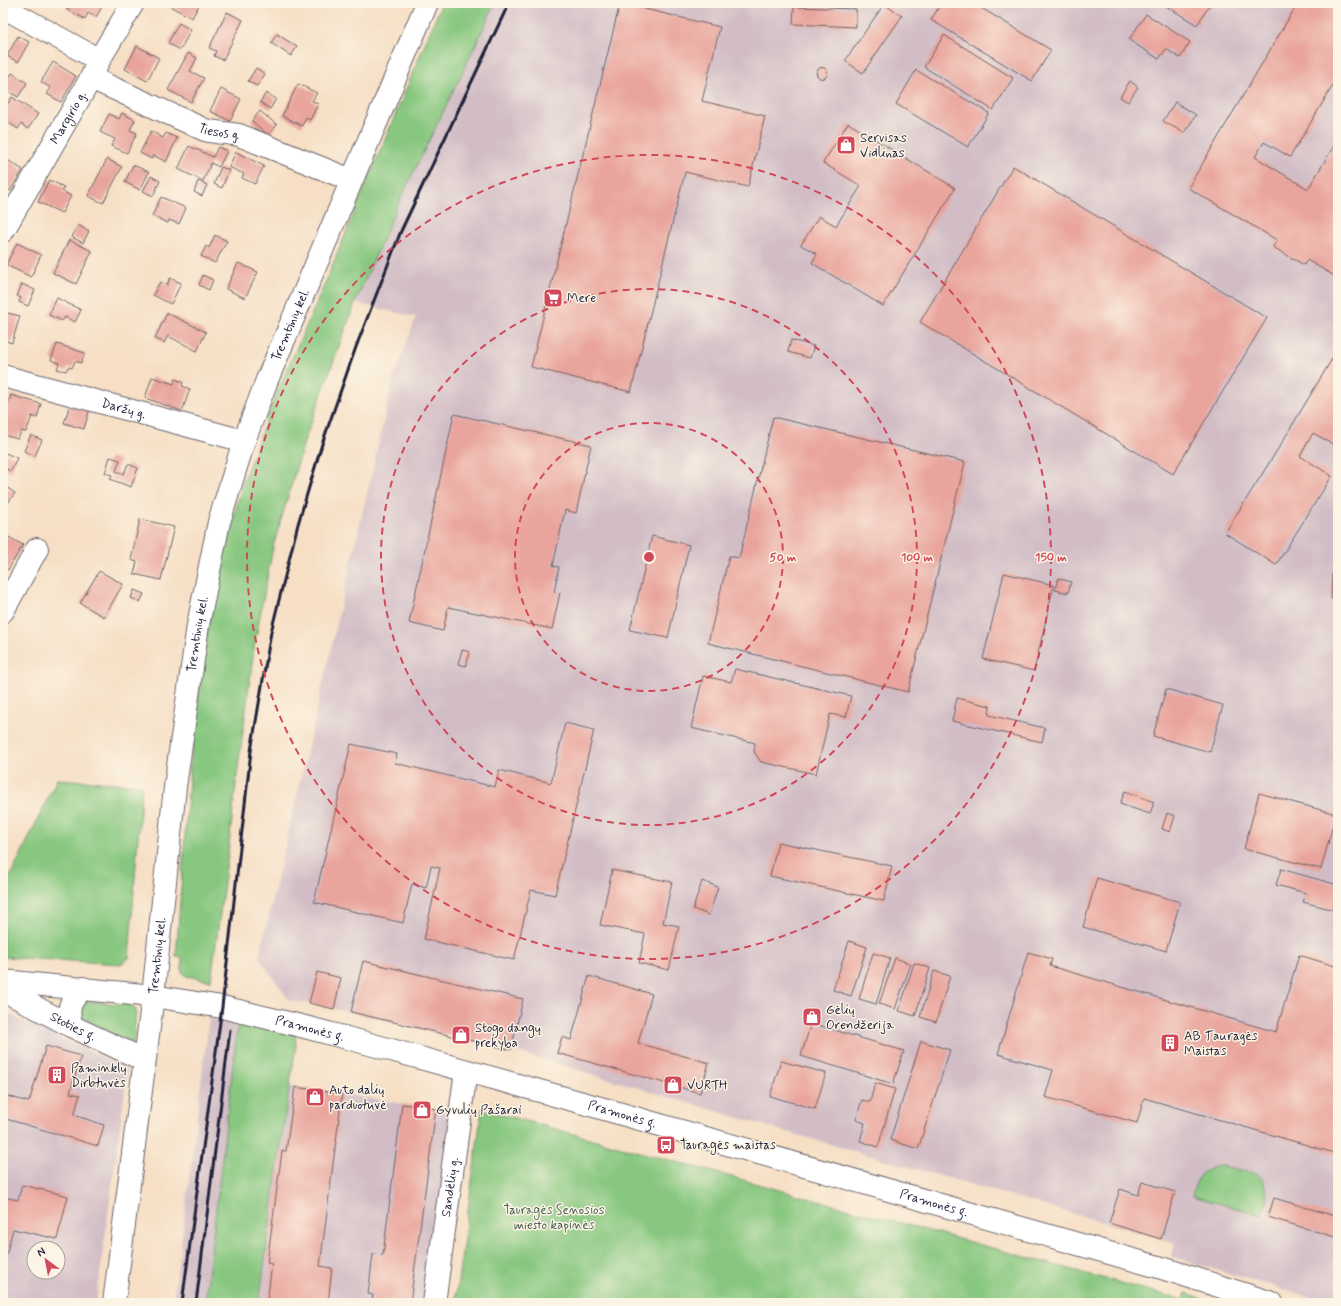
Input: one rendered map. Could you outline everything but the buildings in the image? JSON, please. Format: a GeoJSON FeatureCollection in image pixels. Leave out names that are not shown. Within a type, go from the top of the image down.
{"type":"FeatureCollection","features":[{"type":"Feature","properties":{"kind":"street","name":"Margirio g."},"geometry":{"type":"LineString","coordinates":[[3,231],[133,3]]}},
{"type":"Feature","properties":{"kind":"street","name":"Tremtinių kel."},"geometry":{"type":"LineString","coordinates":[[114,1303],[153,996],[176,780],[198,625],[219,522],[244,441],[267,380],[427,3]]}},
{"type":"Feature","properties":{"kind":"street","name":"Tiesos g."},"geometry":{"type":"LineString","coordinates":[[3,7],[31,21],[95,69],[206,130],[218,134],[240,135],[351,180]]}},
{"type":"Feature","properties":{"kind":"street","name":"Daržų g."},"geometry":{"type":"LineString","coordinates":[[3,376],[244,441]]}},
{"type":"Feature","properties":{"kind":"street"},"geometry":{"type":"LineString","coordinates":[[3,611],[37,549]]}},
{"type":"Feature","properties":{"kind":"street"},"geometry":{"type":"LineString","coordinates":[[3,981],[153,996]]}},
{"type":"Feature","properties":{"kind":"street"},"geometry":{"type":"LineString","coordinates":[[71,1026],[69,1015],[72,999],[83,988]]}},
{"type":"Feature","properties":{"kind":"street","name":"Stoties g."},"geometry":{"type":"LineString","coordinates":[[3,990],[71,1026],[144,1060]]}},
{"type":"Feature","properties":{"kind":"street","name":"Pramonės g."},"geometry":{"type":"LineString","coordinates":[[153,996],[222,1007],[301,1026],[466,1071],[1162,1268],[1272,1303]]}},
{"type":"Feature","properties":{"kind":"street","name":"Sandėlių g."},"geometry":{"type":"LineString","coordinates":[[434,1303],[466,1071]]}},
{"type":"Feature","properties":{"kind":"shaded area"},"geometry":{"type":"Polygon","coordinates":[[[495,3],[1338,3],[1338,1303],[1330,1303],[1172,1257],[1175,1243],[763,1125],[511,1050],[309,1003],[290,1001],[259,958],[394,377],[416,317],[355,303],[398,204],[495,3]]]}},
{"type":"Feature","properties":{"kind":"shaded area"},"geometry":{"type":"Polygon","coordinates":[[[3,1012],[128,1068],[96,1303],[3,1303],[3,1012]]]}},
{"type":"Feature","properties":{"kind":"shaded area"},"geometry":{"type":"Polygon","coordinates":[[[209,1018],[238,1023],[205,1303],[172,1303],[180,1254],[209,1018]]]}},
{"type":"Feature","properties":{"kind":"shaded area"},"geometry":{"type":"Polygon","coordinates":[[[290,1086],[460,1114],[434,1303],[259,1303],[290,1086]]]}},
{"type":"Feature","properties":{"kind":"green space"},"geometry":{"type":"Polygon","coordinates":[[[442,3],[495,3],[398,204],[355,303],[305,439],[273,547],[255,642],[211,981],[186,976],[182,972],[182,957],[176,956],[190,767],[206,638],[222,562],[242,485],[272,404],[320,295],[442,3]]]}},
{"type":"Feature","properties":{"kind":"green space"},"geometry":{"type":"Polygon","coordinates":[[[57,779],[142,785],[129,958],[121,964],[3,957],[3,892],[57,779]]]}},
{"type":"Feature","properties":{"kind":"green space"},"geometry":{"type":"Polygon","coordinates":[[[87,1001],[132,1005],[136,1009],[133,1043],[80,1019],[78,1014],[81,1003],[87,1001]]]}},
{"type":"Feature","properties":{"kind":"green space"},"geometry":{"type":"Polygon","coordinates":[[[238,1023],[295,1034],[296,1045],[259,1303],[205,1303],[238,1023]]]}},
{"type":"Feature","properties":{"kind":"green space","name":"Tauragės Senosios miesto kapinės"},"geometry":{"type":"Polygon","coordinates":[[[482,1109],[1183,1300],[1186,1293],[1214,1303],[455,1303],[482,1109]]]}},
{"type":"Feature","properties":{"kind":"green space"},"geometry":{"type":"Polygon","coordinates":[[[1223,1166],[1257,1174],[1263,1181],[1268,1198],[1262,1215],[1192,1196],[1198,1178],[1201,1174],[1209,1169],[1223,1166]]]}},
{"type":"Feature","properties":{"kind":"railway"},"geometry":{"type":"LineString","coordinates":[[182,1303],[222,1007],[251,751],[271,632],[298,524],[322,444],[356,347],[401,231],[509,3]]}},
{"type":"Feature","properties":{"kind":"railway"},"geometry":{"type":"LineString","coordinates":[[196,1303],[230,1030]]}},
{"type":"Feature","properties":{"kind":"place","name":"Servisas Vidlinas"},"geometry":{"type":"Point","coordinates":[846,145]}},
{"type":"Feature","properties":{"kind":"place","name":"Mere"},"geometry":{"type":"Point","coordinates":[553,298]}},
{"type":"Feature","properties":{"kind":"place","name":"Gėlių Orendžerija"},"geometry":{"type":"Point","coordinates":[812,1017]}},
{"type":"Feature","properties":{"kind":"place","name":"Stogo dangų prekyba"},"geometry":{"type":"Point","coordinates":[461,1035]}},
{"type":"Feature","properties":{"kind":"place","name":"AB Tauragės Maistas"},"geometry":{"type":"Point","coordinates":[1170,1043]}},
{"type":"Feature","properties":{"kind":"place","name":"Paminklų Dirbtuvės"},"geometry":{"type":"Point","coordinates":[57,1075]}},
{"type":"Feature","properties":{"kind":"place","name":"VURTH"},"geometry":{"type":"Point","coordinates":[673,1085]}},
{"type":"Feature","properties":{"kind":"place","name":"Auto dalių parduotuvė"},"geometry":{"type":"Point","coordinates":[315,1097]}},
{"type":"Feature","properties":{"kind":"place","name":"Gyvulių Pašarai"},"geometry":{"type":"Point","coordinates":[422,1110]}},
{"type":"Feature","properties":{"kind":"place","name":"Tauragės maistas"},"geometry":{"type":"Point","coordinates":[666,1145]}}]}
